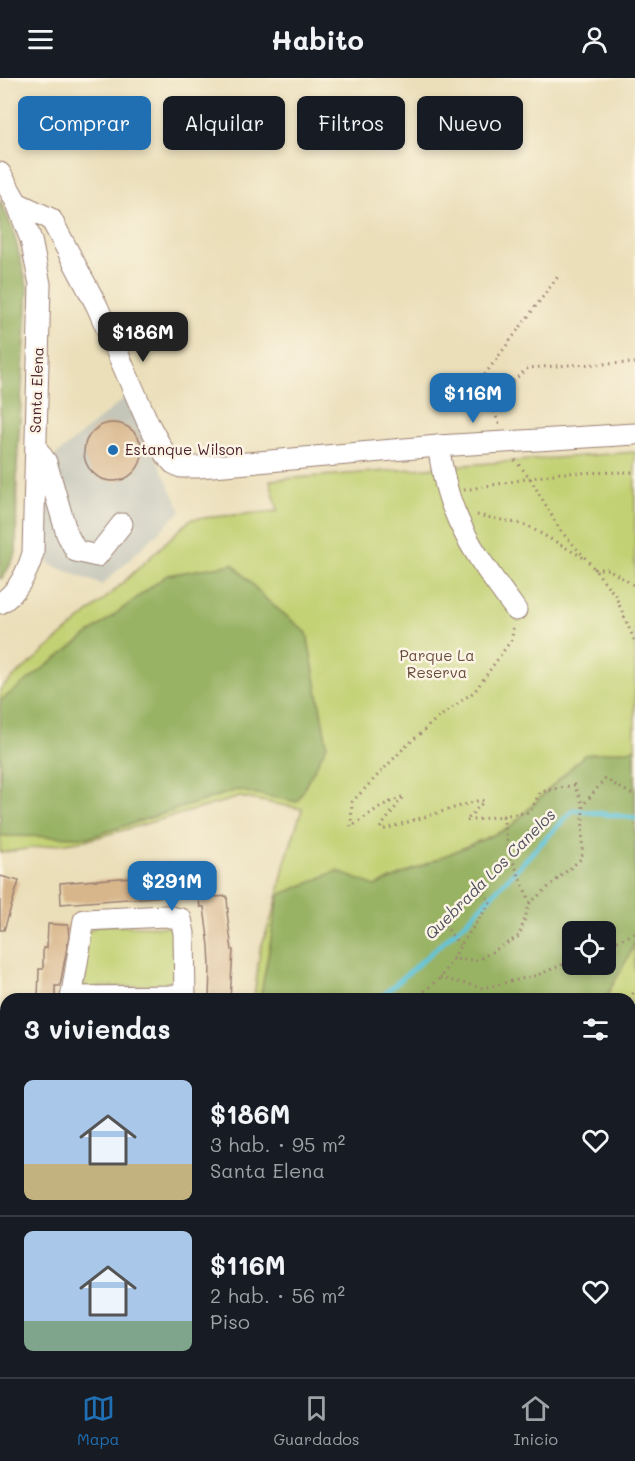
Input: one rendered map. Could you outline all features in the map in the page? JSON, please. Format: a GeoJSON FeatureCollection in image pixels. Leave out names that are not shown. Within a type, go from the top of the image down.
{"type":"FeatureCollection","features":[{"type":"Feature","properties":{"kind":"street","name":"Santa Elena"},"geometry":{"type":"LineString","coordinates":[[0,173],[16,203],[31,240],[40,284],[33,553],[29,569],[6,600],[0,603]]}},
{"type":"Feature","properties":{"kind":"street"},"geometry":{"type":"LineString","coordinates":[[16,203],[51,219],[98,306],[148,423],[165,454],[173,463],[181,467],[506,441],[635,434]]}},
{"type":"Feature","properties":{"kind":"street"},"geometry":{"type":"LineString","coordinates":[[35,446],[46,462],[67,534],[76,551],[96,556],[122,524]]}},
{"type":"Feature","properties":{"kind":"street"},"geometry":{"type":"LineString","coordinates":[[438,446],[451,502],[474,549],[516,610]]}},
{"type":"Feature","properties":{"kind":"street"},"geometry":{"type":"LineString","coordinates":[[72,993],[84,920],[166,916],[181,919],[184,933],[185,993]]}},
{"type":"Feature","properties":{"kind":"path"},"geometry":{"type":"LineString","coordinates":[[506,441],[490,403],[483,377],[559,275]]}},
{"type":"Feature","properties":{"kind":"path"},"geometry":{"type":"LineString","coordinates":[[490,403],[528,368],[569,364],[635,363]]}},
{"type":"Feature","properties":{"kind":"path"},"geometry":{"type":"LineString","coordinates":[[451,502],[530,478],[560,473],[635,472]]}},
{"type":"Feature","properties":{"kind":"path"},"geometry":{"type":"LineString","coordinates":[[530,478],[560,530],[615,595],[635,642]]}},
{"type":"Feature","properties":{"kind":"path"},"geometry":{"type":"LineString","coordinates":[[451,502],[526,525],[588,561]]}},
{"type":"Feature","properties":{"kind":"path"},"geometry":{"type":"LineString","coordinates":[[594,569],[608,569],[635,586]]}},
{"type":"Feature","properties":{"kind":"path"},"geometry":{"type":"LineString","coordinates":[[453,959],[478,960],[519,936],[530,903],[582,858],[583,805],[574,785],[540,792],[530,812],[466,821],[484,801],[480,800],[385,830],[381,828],[404,796],[381,806],[351,827],[352,802],[403,749],[434,721],[476,691],[512,639],[516,610]]}},
{"type":"Feature","properties":{"kind":"path"},"geometry":{"type":"LineString","coordinates":[[583,805],[605,780],[635,796]]}},
{"type":"Feature","properties":{"kind":"path"},"geometry":{"type":"LineString","coordinates":[[503,816],[508,852],[530,903]]}},
{"type":"Feature","properties":{"kind":"path"},"geometry":{"type":"LineString","coordinates":[[421,993],[440,978],[490,903],[481,888]]}},
{"type":"Feature","properties":{"kind":"path"},"geometry":{"type":"LineString","coordinates":[[441,920],[460,946]]}},
{"type":"Feature","properties":{"kind":"path"},"geometry":{"type":"LineString","coordinates":[[616,942],[635,933]]}},
{"type":"Feature","properties":{"kind":"path"},"geometry":{"type":"LineString","coordinates":[[440,978],[483,988],[538,975],[562,965]]}},
{"type":"Feature","properties":{"kind":"shaded area"},"geometry":{"type":"Polygon","coordinates":[[[127,396],[181,511],[102,585],[49,564],[42,467],[127,396]]]}},
{"type":"Feature","properties":{"kind":"green space"},"geometry":{"type":"Polygon","coordinates":[[[0,200],[13,230],[28,290],[17,465],[16,553],[4,576],[0,579],[0,200]]]}},
{"type":"Feature","properties":{"kind":"green space","name":"Parque La Reserva"},"geometry":{"type":"Polygon","coordinates":[[[635,452],[635,993],[255,993],[260,950],[275,908],[285,862],[302,809],[240,797],[92,839],[0,853],[0,689],[115,590],[191,519],[278,511],[270,480],[635,452]]]}},
{"type":"Feature","properties":{"kind":"green space"},"geometry":{"type":"Polygon","coordinates":[[[233,564],[267,600],[307,633],[327,745],[297,802],[237,790],[90,837],[0,836],[0,701],[167,575],[233,564]]]}},
{"type":"Feature","properties":{"kind":"green space"},"geometry":{"type":"Polygon","coordinates":[[[635,749],[635,940],[632,950],[608,993],[261,993],[279,895],[337,871],[375,886],[509,828],[584,755],[635,749]]]}},
{"type":"Feature","properties":{"kind":"green space"},"geometry":{"type":"Polygon","coordinates":[[[99,925],[174,927],[175,985],[84,988],[87,932],[99,925]]]}},
{"type":"Feature","properties":{"kind":"building","name":"Estanque Wilson"},"geometry":{"type":"Polygon","coordinates":[[[113,423],[124,425],[137,436],[142,452],[140,463],[129,476],[113,481],[102,479],[89,468],[84,452],[86,441],[97,428],[113,423]]]}},
{"type":"Feature","properties":{"kind":"building"},"geometry":{"type":"Polygon","coordinates":[[[213,871],[216,897],[227,896],[233,950],[230,993],[209,993],[209,946],[204,907],[200,907],[198,896],[61,904],[60,883],[156,875],[156,878],[213,871]]]}},
{"type":"Feature","properties":{"kind":"building"},"geometry":{"type":"Polygon","coordinates":[[[0,876],[19,881],[4,930],[0,930],[0,876]]]}},
{"type":"Feature","properties":{"kind":"building"},"geometry":{"type":"Polygon","coordinates":[[[48,924],[68,925],[69,936],[60,986],[55,986],[55,993],[38,993],[39,969],[43,969],[43,948],[47,948],[48,924]]]}},
{"type":"Feature","properties":{"kind":"waterway","name":"Quebrada Los Canelos"},"geometry":{"type":"LineString","coordinates":[[386,993],[467,921],[573,810],[635,818]]}},
{"type":"Feature","properties":{"kind":"place","name":"Estanque Wilson"},"geometry":{"type":"Point","coordinates":[113,450]}}]}
